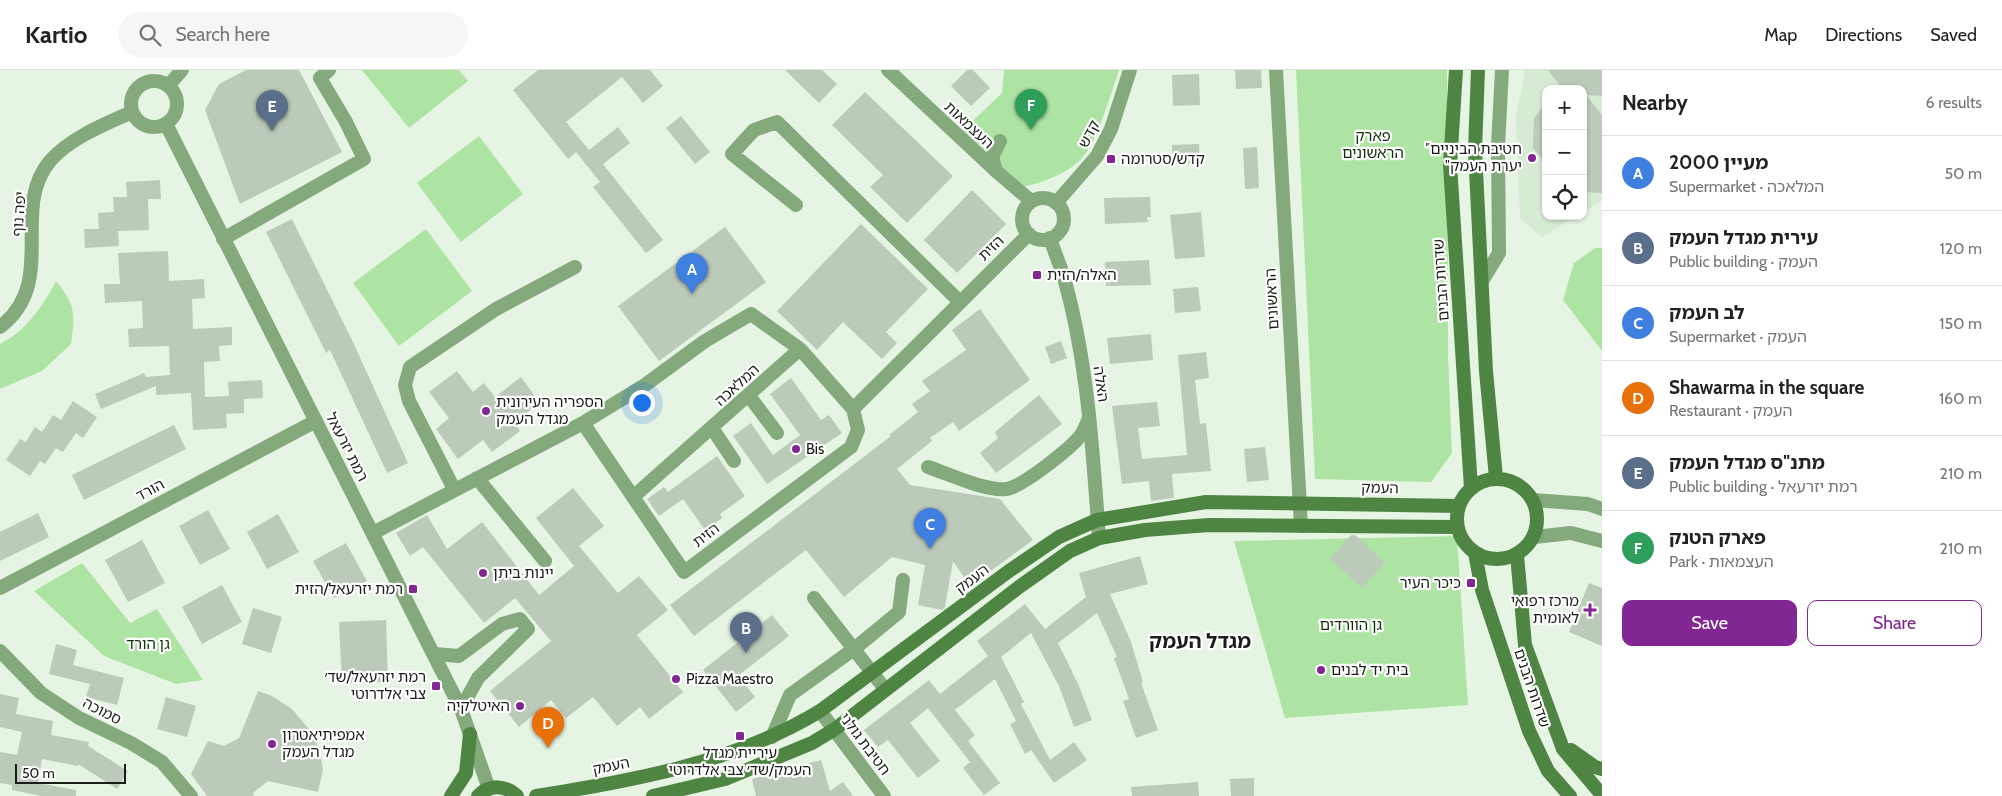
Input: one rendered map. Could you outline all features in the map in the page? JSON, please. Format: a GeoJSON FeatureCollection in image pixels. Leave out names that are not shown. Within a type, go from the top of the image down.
{"type":"FeatureCollection","features":[{"type":"Feature","properties":{"kind":"main road","name":"שדרות הבנים"},"geometry":{"type":"LineString","coordinates":[[1456,70],[1450,165],[1471,488]]}},
{"type":"Feature","properties":{"kind":"main road"},"geometry":{"type":"LineString","coordinates":[[1478,70],[1475,150],[1486,371],[1496,478]]}},
{"type":"Feature","properties":{"kind":"main road"},"geometry":{"type":"LineString","coordinates":[[1496,478],[1511,481],[1524,488],[1533,500],[1537,512],[1534,537],[1516,555],[1503,559],[1488,558],[1475,553],[1461,537],[1457,527],[1458,506],[1471,488],[1482,481],[1496,478]]}},
{"type":"Feature","properties":{"kind":"main road","name":"העמק"},"geometry":{"type":"LineString","coordinates":[[536,796],[599,786],[723,757],[772,737],[820,711],[1059,537],[1097,520],[1206,502],[1458,506]]}},
{"type":"Feature","properties":{"kind":"main road"},"geometry":{"type":"LineString","coordinates":[[653,796],[725,779],[812,743],[835,730],[885,689],[1018,587],[1070,552],[1099,538],[1145,530],[1208,525],[1457,527]]}},
{"type":"Feature","properties":{"kind":"main road","name":"שדרות הבנים"},"geometry":{"type":"LineString","coordinates":[[1475,553],[1482,590],[1529,731],[1548,771],[1570,796]]}},
{"type":"Feature","properties":{"kind":"main road","name":"שדרות הבנים"},"geometry":{"type":"LineString","coordinates":[[1516,555],[1525,645],[1563,750],[1602,795]]}},
{"type":"Feature","properties":{"kind":"main road"},"geometry":{"type":"LineString","coordinates":[[452,796],[466,773],[470,734]]}},
{"type":"Feature","properties":{"kind":"main road"},"geometry":{"type":"LineString","coordinates":[[1560,742],[1595,767],[1602,769]]}},
{"type":"Feature","properties":{"kind":"main road"},"geometry":{"type":"LineString","coordinates":[[483,792],[506,789],[517,796]]}},
{"type":"Feature","properties":{"kind":"street"},"geometry":{"type":"LineString","coordinates":[[168,86],[182,70]]}},
{"type":"Feature","properties":{"kind":"street"},"geometry":{"type":"LineString","coordinates":[[223,239],[364,159],[346,122],[320,78],[329,70]]}},
{"type":"Feature","properties":{"kind":"street","name":"העצמאות"},"geometry":{"type":"LineString","coordinates":[[888,70],[1031,202]]}},
{"type":"Feature","properties":{"kind":"street","name":"קדש"},"geometry":{"type":"LineString","coordinates":[[1056,203],[1097,156],[1111,129],[1130,70]]}},
{"type":"Feature","properties":{"kind":"street","name":"הראשונים"},"geometry":{"type":"LineString","coordinates":[[1276,70],[1301,526]]}},
{"type":"Feature","properties":{"kind":"street"},"geometry":{"type":"LineString","coordinates":[[1482,280],[1499,253],[1498,146],[1502,70]]}},
{"type":"Feature","properties":{"kind":"street"},"geometry":{"type":"LineString","coordinates":[[158,81],[168,86],[176,96],[176,109],[166,124],[150,127],[136,119],[132,112],[131,100],[140,85],[158,81]]}},
{"type":"Feature","properties":{"kind":"street","name":"יפה נוף"},"geometry":{"type":"LineString","coordinates":[[0,327],[14,316],[26,296],[32,258],[33,202],[38,180],[50,161],[70,144],[98,127],[132,112]]}},
{"type":"Feature","properties":{"kind":"street"},"geometry":{"type":"LineString","coordinates":[[796,205],[732,154],[754,130],[777,122],[960,302]]}},
{"type":"Feature","properties":{"kind":"street","name":"רמת יזרעאל"},"geometry":{"type":"LineString","coordinates":[[166,124],[461,709],[470,734],[483,792]]}},
{"type":"Feature","properties":{"kind":"street"},"geometry":{"type":"LineString","coordinates":[[996,171],[992,158],[1000,141]]}},
{"type":"Feature","properties":{"kind":"street"},"geometry":{"type":"LineString","coordinates":[[1044,198],[1056,203],[1060,207],[1064,219],[1059,231],[1050,238],[1039,239],[1029,234],[1023,224],[1022,217],[1026,206],[1031,202],[1044,198]]}},
{"type":"Feature","properties":{"kind":"street","name":"הזית"},"geometry":{"type":"LineString","coordinates":[[583,423],[684,572],[851,446],[858,430],[853,410],[1029,234]]}},
{"type":"Feature","properties":{"kind":"street","name":"האלה"},"geometry":{"type":"LineString","coordinates":[[1050,238],[1066,284],[1089,418],[1099,538]]}},
{"type":"Feature","properties":{"kind":"street"},"geometry":{"type":"LineString","coordinates":[[454,489],[409,401],[405,385],[410,367],[496,309],[575,267]]}},
{"type":"Feature","properties":{"kind":"street"},"geometry":{"type":"LineString","coordinates":[[372,533],[583,423],[645,384],[705,341],[751,314],[800,349],[853,410]]}},
{"type":"Feature","properties":{"kind":"street","name":"המלאכה"},"geometry":{"type":"LineString","coordinates":[[634,497],[800,349]]}},
{"type":"Feature","properties":{"kind":"street"},"geometry":{"type":"LineString","coordinates":[[749,396],[777,433]]}},
{"type":"Feature","properties":{"kind":"street"},"geometry":{"type":"LineString","coordinates":[[928,467],[989,487],[1007,490],[1024,483],[1056,457],[1081,435],[1089,418]]}},
{"type":"Feature","properties":{"kind":"street","name":"הורד"},"geometry":{"type":"LineString","coordinates":[[0,588],[316,421]]}},
{"type":"Feature","properties":{"kind":"street"},"geometry":{"type":"LineString","coordinates":[[712,428],[734,461]]}},
{"type":"Feature","properties":{"kind":"street"},"geometry":{"type":"LineString","coordinates":[[476,478],[545,561]]}},
{"type":"Feature","properties":{"kind":"street"},"geometry":{"type":"LineString","coordinates":[[1533,500],[1588,504],[1602,509]]}},
{"type":"Feature","properties":{"kind":"street"},"geometry":{"type":"LineString","coordinates":[[1534,537],[1571,534],[1602,542]]}},
{"type":"Feature","properties":{"kind":"street"},"geometry":{"type":"LineString","coordinates":[[772,737],[790,695],[854,649],[899,612],[903,580]]}},
{"type":"Feature","properties":{"kind":"street"},"geometry":{"type":"LineString","coordinates":[[814,598],[885,689]]}},
{"type":"Feature","properties":{"kind":"street"},"geometry":{"type":"LineString","coordinates":[[434,654],[459,656],[502,624],[520,619],[528,629],[504,655],[478,678],[461,709]]}},
{"type":"Feature","properties":{"kind":"street","name":"סמוכה"},"geometry":{"type":"LineString","coordinates":[[0,651],[41,693],[78,718],[132,743],[162,762],[191,796]]}},
{"type":"Feature","properties":{"kind":"street","name":"חטיבת גולני"},"geometry":{"type":"LineString","coordinates":[[820,711],[884,796]]}},
{"type":"Feature","properties":{"kind":"shaded area","name":"\"חטיבת הביניים \"יערת העמק"},"geometry":{"type":"Polygon","coordinates":[[[1525,70],[1602,70],[1602,201],[1587,210],[1587,85],[1542,85],[1542,220],[1570,220],[1542,237],[1520,219],[1516,116],[1525,70]]]}},
{"type":"Feature","properties":{"kind":"green space"},"geometry":{"type":"Polygon","coordinates":[[[362,70],[459,70],[468,81],[409,128],[362,70]]]}},
{"type":"Feature","properties":{"kind":"green space"},"geometry":{"type":"Polygon","coordinates":[[[1004,70],[1119,70],[1091,145],[1085,155],[1072,167],[1036,184],[1021,187],[961,132],[1002,93],[1004,70]]]}},
{"type":"Feature","properties":{"kind":"green space","name":"פארק הראשונים"},"geometry":{"type":"Polygon","coordinates":[[[1296,70],[1447,70],[1448,356],[1452,453],[1431,482],[1315,479],[1296,70]]]}},
{"type":"Feature","properties":{"kind":"green space"},"geometry":{"type":"Polygon","coordinates":[[[479,136],[523,194],[461,242],[417,183],[479,136]]]}},
{"type":"Feature","properties":{"kind":"green space"},"geometry":{"type":"Polygon","coordinates":[[[426,229],[472,291],[399,346],[353,283],[426,229]]]}},
{"type":"Feature","properties":{"kind":"green space"},"geometry":{"type":"Polygon","coordinates":[[[1595,248],[1602,248],[1602,351],[1563,300],[1574,263],[1595,248]]]}},
{"type":"Feature","properties":{"kind":"green space"},"geometry":{"type":"Polygon","coordinates":[[[56,281],[71,304],[73,325],[71,344],[42,371],[0,389],[0,344],[26,325],[46,299],[56,281]]]}},
{"type":"Feature","properties":{"kind":"green space","name":"גן הוורדים"},"geometry":{"type":"Polygon","coordinates":[[[1457,536],[1468,705],[1285,718],[1234,541],[1457,536]]]}},
{"type":"Feature","properties":{"kind":"green space","name":"גן הורד"},"geometry":{"type":"Polygon","coordinates":[[[82,563],[130,623],[157,609],[203,680],[176,684],[104,656],[34,591],[82,563]]]}},
{"type":"Feature","properties":{"kind":"building"},"geometry":{"type":"Polygon","coordinates":[[[246,70],[299,70],[342,152],[240,204],[205,110],[219,84],[246,70]]]}},
{"type":"Feature","properties":{"kind":"building"},"geometry":{"type":"Polygon","coordinates":[[[538,70],[650,70],[663,86],[643,103],[622,77],[566,122],[589,150],[618,127],[630,143],[603,164],[663,240],[646,253],[593,187],[600,182],[576,152],[568,159],[513,90],[538,70]]]}},
{"type":"Feature","properties":{"kind":"building"},"geometry":{"type":"Polygon","coordinates":[[[785,70],[822,70],[837,84],[819,103],[785,70]]]}},
{"type":"Feature","properties":{"kind":"building"},"geometry":{"type":"Polygon","coordinates":[[[967,70],[973,70],[990,88],[971,106],[951,86],[967,70]]]}},
{"type":"Feature","properties":{"kind":"building"},"geometry":{"type":"Polygon","coordinates":[[[1235,70],[1261,70],[1262,88],[1236,89],[1235,70]]]}},
{"type":"Feature","properties":{"kind":"building"},"geometry":{"type":"Polygon","coordinates":[[[1548,70],[1602,70],[1602,96],[1587,95],[1587,85],[1560,85],[1548,70]]]}},
{"type":"Feature","properties":{"kind":"building"},"geometry":{"type":"Polygon","coordinates":[[[1199,74],[1200,105],[1173,106],[1172,75],[1199,74]]]}},
{"type":"Feature","properties":{"kind":"building"},"geometry":{"type":"Polygon","coordinates":[[[865,92],[953,176],[907,223],[870,187],[883,175],[832,125],[865,92]]]}},
{"type":"Feature","properties":{"kind":"building"},"geometry":{"type":"Polygon","coordinates":[[[1587,96],[1602,115],[1602,193],[1587,192],[1587,96]]]}},
{"type":"Feature","properties":{"kind":"building"},"geometry":{"type":"Polygon","coordinates":[[[1542,108],[1542,159],[1533,148],[1534,118],[1542,108]]]}},
{"type":"Feature","properties":{"kind":"building"},"geometry":{"type":"Polygon","coordinates":[[[681,116],[710,152],[695,164],[666,128],[681,116]]]}},
{"type":"Feature","properties":{"kind":"building"},"geometry":{"type":"Polygon","coordinates":[[[1199,144],[1200,163],[1173,164],[1172,145],[1199,144]]]}},
{"type":"Feature","properties":{"kind":"building"},"geometry":{"type":"Polygon","coordinates":[[[1257,147],[1259,188],[1245,189],[1243,148],[1257,147]]]}},
{"type":"Feature","properties":{"kind":"building"},"geometry":{"type":"Polygon","coordinates":[[[160,180],[161,199],[148,199],[149,230],[118,231],[119,246],[85,248],[84,229],[99,229],[98,213],[114,212],[113,197],[127,197],[126,182],[160,180]]]}},
{"type":"Feature","properties":{"kind":"building"},"geometry":{"type":"Polygon","coordinates":[[[972,190],[1006,224],[957,273],[924,240],[972,190]]]}},
{"type":"Feature","properties":{"kind":"building"},"geometry":{"type":"Polygon","coordinates":[[[1150,197],[1151,217],[1147,217],[1148,222],[1105,224],[1104,198],[1150,197]]]}},
{"type":"Feature","properties":{"kind":"building"},"geometry":{"type":"Polygon","coordinates":[[[1201,212],[1205,257],[1175,259],[1170,215],[1201,212]]]}},
{"type":"Feature","properties":{"kind":"building"},"geometry":{"type":"Polygon","coordinates":[[[292,219],[352,340],[408,463],[387,473],[330,350],[326,353],[266,232],[292,219]]]}},
{"type":"Feature","properties":{"kind":"building"},"geometry":{"type":"Polygon","coordinates":[[[861,224],[928,289],[886,332],[897,343],[882,359],[843,322],[817,350],[777,311],[861,224]]]}},
{"type":"Feature","properties":{"kind":"building"},"geometry":{"type":"Polygon","coordinates":[[[725,227],[766,282],[659,361],[618,306],[725,227]]]}},
{"type":"Feature","properties":{"kind":"building"},"geometry":{"type":"Polygon","coordinates":[[[168,251],[169,281],[204,279],[205,298],[192,299],[193,329],[232,327],[232,345],[219,346],[220,361],[204,362],[205,397],[229,396],[228,382],[262,380],[263,398],[244,399],[244,413],[226,414],[227,428],[193,430],[191,393],[156,395],[156,386],[101,409],[95,394],[144,373],[146,377],[170,375],[169,346],[129,347],[128,329],[143,328],[142,301],[105,303],[104,284],[120,284],[118,253],[168,251]]]}},
{"type":"Feature","properties":{"kind":"building"},"geometry":{"type":"Polygon","coordinates":[[[1149,260],[1151,285],[1106,286],[1105,262],[1149,260]]]}},
{"type":"Feature","properties":{"kind":"building"},"geometry":{"type":"Polygon","coordinates":[[[1198,287],[1201,311],[1175,313],[1173,289],[1198,287]]]}},
{"type":"Feature","properties":{"kind":"building"},"geometry":{"type":"Polygon","coordinates":[[[980,309],[1030,380],[959,431],[953,422],[930,438],[932,441],[897,469],[910,485],[1000,499],[1033,540],[970,586],[953,561],[945,607],[942,610],[918,605],[925,565],[892,557],[844,597],[806,550],[694,636],[670,605],[891,436],[889,435],[918,412],[912,404],[930,391],[922,381],[966,350],[952,330],[980,309]]]}},
{"type":"Feature","properties":{"kind":"building"},"geometry":{"type":"Polygon","coordinates":[[[1151,334],[1153,360],[1110,364],[1107,338],[1151,334]]]}},
{"type":"Feature","properties":{"kind":"building"},"geometry":{"type":"Polygon","coordinates":[[[1061,341],[1067,358],[1051,364],[1045,347],[1061,341]]]}},
{"type":"Feature","properties":{"kind":"building"},"geometry":{"type":"Polygon","coordinates":[[[1206,352],[1209,378],[1195,380],[1200,424],[1206,423],[1211,471],[1172,474],[1174,498],[1151,501],[1149,481],[1122,484],[1112,406],[1157,402],[1160,426],[1138,428],[1142,459],[1187,455],[1178,355],[1206,352]]]}},
{"type":"Feature","properties":{"kind":"building","name":"הספריה העירונית מגדל העמק"},"geometry":{"type":"Polygon","coordinates":[[[457,371],[473,392],[484,383],[495,397],[521,377],[540,403],[514,422],[520,431],[492,452],[483,440],[458,459],[436,429],[449,418],[429,392],[457,371]]]}},
{"type":"Feature","properties":{"kind":"building"},"geometry":{"type":"Polygon","coordinates":[[[791,378],[821,420],[829,415],[842,433],[767,484],[733,436],[751,423],[773,455],[800,435],[770,394],[791,378]]]}},
{"type":"Feature","properties":{"kind":"building"},"geometry":{"type":"Polygon","coordinates":[[[1039,395],[1062,424],[996,473],[980,453],[998,438],[995,432],[1039,395]]]}},
{"type":"Feature","properties":{"kind":"building"},"geometry":{"type":"Polygon","coordinates":[[[73,401],[97,417],[83,438],[76,433],[63,452],[56,448],[45,464],[40,461],[30,476],[6,460],[20,439],[26,442],[35,427],[42,432],[53,415],[61,420],[73,401]]]}},
{"type":"Feature","properties":{"kind":"building"},"geometry":{"type":"Polygon","coordinates":[[[174,425],[186,449],[84,500],[72,475],[174,425]]]}},
{"type":"Feature","properties":{"kind":"building"},"geometry":{"type":"Polygon","coordinates":[[[1265,447],[1269,480],[1247,482],[1244,449],[1265,447]]]}},
{"type":"Feature","properties":{"kind":"building"},"geometry":{"type":"Polygon","coordinates":[[[717,456],[745,496],[720,514],[722,518],[705,530],[683,499],[659,516],[647,499],[664,487],[668,492],[717,456]]]}},
{"type":"Feature","properties":{"kind":"building"},"geometry":{"type":"Polygon","coordinates":[[[573,488],[604,526],[579,546],[618,593],[639,576],[668,610],[637,635],[683,692],[649,719],[640,707],[617,726],[593,697],[566,718],[551,700],[519,727],[490,691],[551,641],[515,598],[484,623],[423,547],[410,556],[396,533],[427,515],[447,549],[482,522],[539,595],[574,566],[536,518],[573,488]]]}},
{"type":"Feature","properties":{"kind":"building"},"geometry":{"type":"Polygon","coordinates":[[[208,510],[230,549],[200,565],[179,526],[208,510]]]}},
{"type":"Feature","properties":{"kind":"building"},"geometry":{"type":"Polygon","coordinates":[[[38,513],[49,537],[0,561],[0,532],[38,513]]]}},
{"type":"Feature","properties":{"kind":"building"},"geometry":{"type":"Polygon","coordinates":[[[278,514],[299,552],[267,569],[247,532],[278,514]]]}},
{"type":"Feature","properties":{"kind":"building"},"geometry":{"type":"Polygon","coordinates":[[[1351,535],[1355,535],[1385,562],[1362,588],[1330,559],[1351,535]]]}},
{"type":"Feature","properties":{"kind":"building"},"geometry":{"type":"Polygon","coordinates":[[[142,540],[165,583],[128,602],[105,560],[142,540]]]}},
{"type":"Feature","properties":{"kind":"building"},"geometry":{"type":"Polygon","coordinates":[[[346,543],[367,581],[334,598],[313,561],[346,543]]]}},
{"type":"Feature","properties":{"kind":"building"},"geometry":{"type":"Polygon","coordinates":[[[1140,556],[1148,584],[1110,594],[1131,642],[1143,682],[1141,683],[1158,730],[1136,738],[1123,701],[1129,699],[1114,658],[1117,657],[1097,613],[1058,643],[1079,686],[1092,720],[1074,727],[1059,686],[1031,633],[1001,657],[1024,702],[1021,704],[1050,760],[1074,742],[1087,760],[1054,783],[1031,750],[1025,754],[1010,724],[1016,721],[995,679],[955,710],[975,735],[968,741],[1000,783],[984,795],[963,768],[970,762],[928,708],[910,723],[940,761],[918,778],[888,740],[878,747],[864,730],[929,680],[940,694],[988,656],[977,641],[1025,604],[1045,629],[1086,597],[1079,573],[1140,556]]]}},
{"type":"Feature","properties":{"kind":"building","name":"מרכז רפואי לאומית"},"geometry":{"type":"Polygon","coordinates":[[[1589,583],[1602,588],[1602,646],[1569,632],[1589,583]]]}},
{"type":"Feature","properties":{"kind":"building"},"geometry":{"type":"Polygon","coordinates":[[[222,585],[242,622],[202,644],[182,607],[222,585]]]}},
{"type":"Feature","properties":{"kind":"building"},"geometry":{"type":"Polygon","coordinates":[[[253,608],[282,617],[271,653],[242,644],[253,608]]]}},
{"type":"Feature","properties":{"kind":"building"},"geometry":{"type":"Polygon","coordinates":[[[772,615],[789,636],[738,676],[755,697],[736,712],[703,670],[772,615]]]}},
{"type":"Feature","properties":{"kind":"building"},"geometry":{"type":"Polygon","coordinates":[[[386,620],[388,682],[342,683],[339,622],[386,620]]]}},
{"type":"Feature","properties":{"kind":"building"},"geometry":{"type":"Polygon","coordinates":[[[56,644],[77,650],[73,665],[124,678],[117,705],[86,697],[90,684],[49,674],[56,644]]]}},
{"type":"Feature","properties":{"kind":"building","name":"אמפיתיאטרון מגדל העמק"},"geometry":{"type":"Polygon","coordinates":[[[258,691],[272,696],[292,709],[308,728],[319,748],[323,769],[318,792],[268,781],[254,792],[253,796],[207,796],[191,774],[208,741],[224,746],[239,738],[258,691]]]}},
{"type":"Feature","properties":{"kind":"building"},"geometry":{"type":"Polygon","coordinates":[[[0,694],[19,698],[16,714],[53,721],[51,735],[89,742],[88,746],[128,771],[117,789],[78,764],[78,766],[42,759],[38,783],[76,790],[76,796],[41,796],[12,790],[12,785],[0,783],[0,752],[17,755],[22,732],[0,727],[0,694]]]}},
{"type":"Feature","properties":{"kind":"building"},"geometry":{"type":"Polygon","coordinates":[[[166,697],[196,706],[187,737],[157,729],[166,697]]]}},
{"type":"Feature","properties":{"kind":"building"},"geometry":{"type":"Polygon","coordinates":[[[821,760],[830,791],[843,782],[853,796],[756,796],[752,779],[821,760]]]}},
{"type":"Feature","properties":{"kind":"building"},"geometry":{"type":"Polygon","coordinates":[[[1254,778],[1254,796],[1231,796],[1230,779],[1254,778]]]}},
{"type":"Feature","properties":{"kind":"building"},"geometry":{"type":"Polygon","coordinates":[[[1198,782],[1199,796],[1132,796],[1131,787],[1198,782]]]}},
{"type":"Feature","properties":{"kind":"place","name":"פארק הטנק"},"geometry":{"type":"Point","coordinates":[1031,130]}},
{"type":"Feature","properties":{"kind":"place","name":"מתנ\"ס מגדל העמק"},"geometry":{"type":"Point","coordinates":[272,131]}},
{"type":"Feature","properties":{"kind":"place","name":"\"חטיבת הביניים \"יערת העמק"},"geometry":{"type":"Point","coordinates":[1532,158]}},
{"type":"Feature","properties":{"kind":"place","name":"קדש/סטרומה"},"geometry":{"type":"Point","coordinates":[1111,159]}},
{"type":"Feature","properties":{"kind":"place","name":"האלה/הזית"},"geometry":{"type":"Point","coordinates":[1037,275]}},
{"type":"Feature","properties":{"kind":"place","name":"מעיין 2000"},"geometry":{"type":"Point","coordinates":[692,294]}},
{"type":"Feature","properties":{"kind":"place","name":"הספריה העירונית מגדל העמק"},"geometry":{"type":"Point","coordinates":[486,411]}},
{"type":"Feature","properties":{"kind":"place","name":"Bis"},"geometry":{"type":"Point","coordinates":[796,449]}},
{"type":"Feature","properties":{"kind":"place","name":"לב העמק"},"geometry":{"type":"Point","coordinates":[930,549]}},
{"type":"Feature","properties":{"kind":"place","name":"יינות ביתן"},"geometry":{"type":"Point","coordinates":[483,573]}},
{"type":"Feature","properties":{"kind":"place","name":"כיכר העיר"},"geometry":{"type":"Point","coordinates":[1471,583]}},
{"type":"Feature","properties":{"kind":"place","name":"רמת יזרעאל/הזית"},"geometry":{"type":"Point","coordinates":[413,589]}},
{"type":"Feature","properties":{"kind":"place","name":"מרכז רפואי לאומית"},"geometry":{"type":"Point","coordinates":[1590,610]}},
{"type":"Feature","properties":{"kind":"place","name":"עירית מגדל העמק"},"geometry":{"type":"Point","coordinates":[746,653]}},
{"type":"Feature","properties":{"kind":"place","name":"בית יד לבנים"},"geometry":{"type":"Point","coordinates":[1321,670]}},
{"type":"Feature","properties":{"kind":"place","name":"Pizza Maestro"},"geometry":{"type":"Point","coordinates":[676,679]}},
{"type":"Feature","properties":{"kind":"place","name":"רמת יזרעאל/שד׳ צבי אלדרוטי"},"geometry":{"type":"Point","coordinates":[436,686]}},
{"type":"Feature","properties":{"kind":"place","name":"האיטלקיה"},"geometry":{"type":"Point","coordinates":[520,706]}},
{"type":"Feature","properties":{"kind":"place","name":"עיריית מגדל העמק/שד׳ צבי אלדרוטי"},"geometry":{"type":"Point","coordinates":[740,736]}},
{"type":"Feature","properties":{"kind":"place","name":"אמפיתיאטרון מגדל העמק"},"geometry":{"type":"Point","coordinates":[272,744]}},
{"type":"Feature","properties":{"kind":"place","name":"Shawarma in the square"},"geometry":{"type":"Point","coordinates":[548,748]}},
{"type":"Feature","properties":{"kind":"district","name":"מגדל העמק"},"geometry":{"type":"Point","coordinates":[1200,641]}}]}
